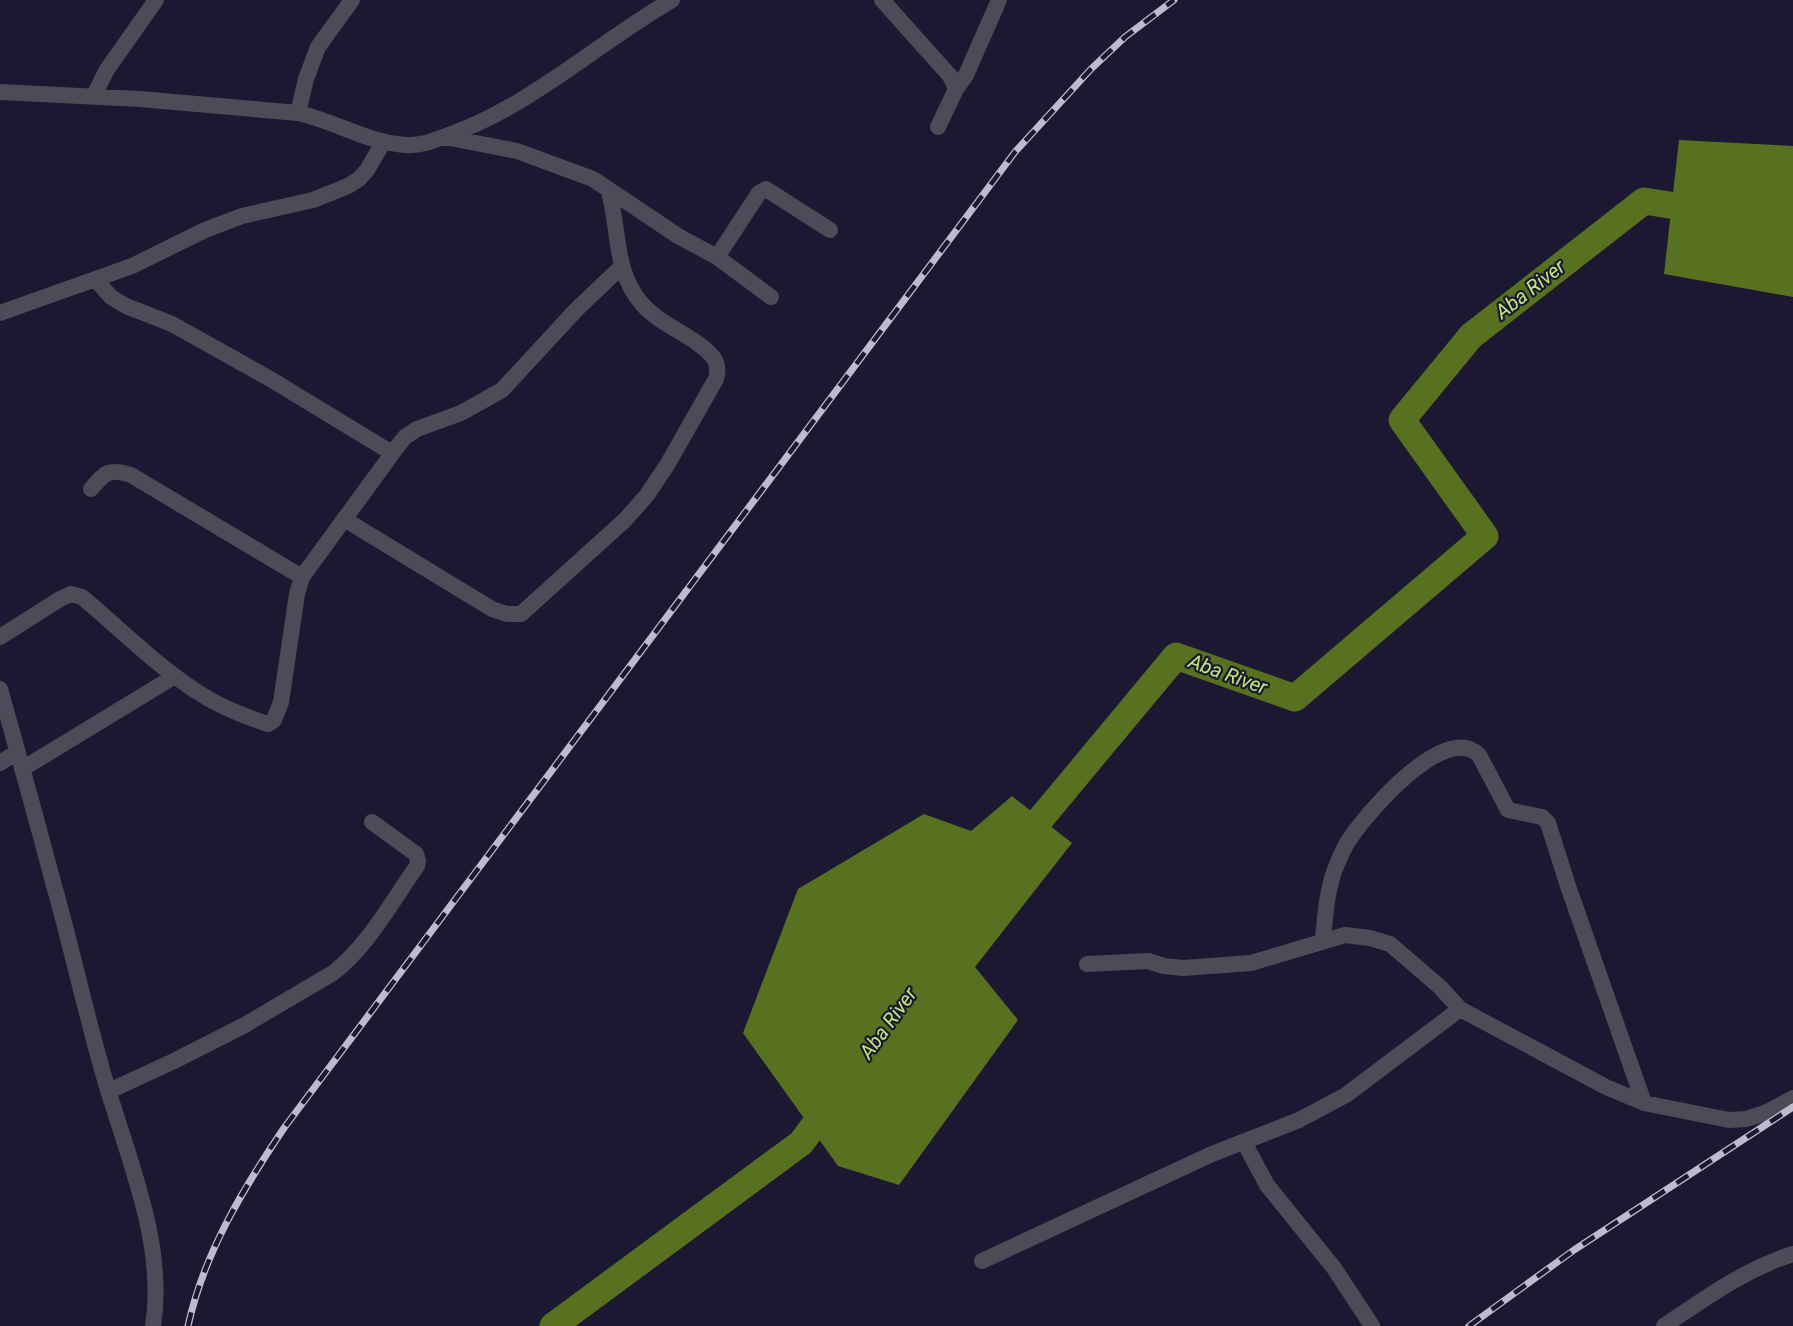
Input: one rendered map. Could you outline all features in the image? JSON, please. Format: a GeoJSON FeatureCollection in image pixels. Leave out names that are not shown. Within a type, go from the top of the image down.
{"type":"FeatureCollection","features":[{"type":"Feature","properties":{"kind":"street"},"geometry":{"type":"LineString","coordinates":[[94,96],[106,71],[156,0]]}},
{"type":"Feature","properties":{"kind":"street"},"geometry":{"type":"LineString","coordinates":[[298,113],[306,79],[318,47],[352,0]]}},
{"type":"Feature","properties":{"kind":"street"},"geometry":{"type":"LineString","coordinates":[[0,92],[94,96],[298,113],[320,118],[383,143],[409,146],[428,143],[490,119],[672,0]]}},
{"type":"Feature","properties":{"kind":"street"},"geometry":{"type":"LineString","coordinates":[[882,0],[950,76],[956,89]]}},
{"type":"Feature","properties":{"kind":"street"},"geometry":{"type":"LineString","coordinates":[[938,128],[956,89],[970,68],[999,0]]}},
{"type":"Feature","properties":{"kind":"street"},"geometry":{"type":"LineString","coordinates":[[476,125],[500,148]]}},
{"type":"Feature","properties":{"kind":"street"},"geometry":{"type":"LineString","coordinates":[[445,137],[517,151],[593,180],[678,236],[717,257],[771,297]]}},
{"type":"Feature","properties":{"kind":"street"},"geometry":{"type":"LineString","coordinates":[[0,313],[132,266],[205,230],[242,216],[313,200],[348,186],[367,171],[383,143]]}},
{"type":"Feature","properties":{"kind":"street"},"geometry":{"type":"LineString","coordinates":[[344,519],[492,609],[507,614],[521,614],[625,520],[647,495],[667,465],[717,373],[717,365],[713,357],[643,306],[621,267],[608,189]]}},
{"type":"Feature","properties":{"kind":"street"},"geometry":{"type":"LineString","coordinates":[[717,257],[759,193],[766,189],[830,230]]}},
{"type":"Feature","properties":{"kind":"street"},"geometry":{"type":"LineString","coordinates":[[0,637],[70,594],[82,597],[175,676],[218,704],[268,724],[274,720],[281,702],[297,594],[302,577],[392,453],[405,437],[417,429],[461,413],[502,390],[576,310],[621,267]]}},
{"type":"Feature","properties":{"kind":"street"},"geometry":{"type":"LineString","coordinates":[[94,279],[111,297],[126,306],[172,324],[272,380],[392,453]]}},
{"type":"Feature","properties":{"kind":"street"},"geometry":{"type":"LineString","coordinates":[[91,489],[102,476],[110,471],[131,475],[302,577]]}},
{"type":"Feature","properties":{"kind":"street"},"geometry":{"type":"LineString","coordinates":[[0,763],[20,760],[175,676]]}},
{"type":"Feature","properties":{"kind":"street"},"geometry":{"type":"LineString","coordinates":[[0,689],[100,1064],[124,1137],[153,1248],[157,1300],[153,1326]]}},
{"type":"Feature","properties":{"kind":"street"},"geometry":{"type":"LineString","coordinates":[[1323,940],[1327,897],[1336,867],[1346,845],[1362,823],[1397,783],[1421,764],[1448,748],[1473,749],[1479,755],[1508,810],[1542,817],[1548,823],[1644,1103]]}},
{"type":"Feature","properties":{"kind":"street"},"geometry":{"type":"LineString","coordinates":[[109,1091],[243,1026],[345,964],[358,950],[417,866],[418,861],[416,854],[372,822]]}},
{"type":"Feature","properties":{"kind":"street"},"geometry":{"type":"LineString","coordinates":[[1087,964],[1148,961],[1183,968],[1251,963],[1345,935],[1370,938],[1390,944],[1440,987],[1460,1009],[1606,1087],[1644,1103],[1729,1120],[1746,1119],[1765,1113],[1793,1098]]}},
{"type":"Feature","properties":{"kind":"street"},"geometry":{"type":"LineString","coordinates":[[982,1261],[1299,1119],[1346,1095],[1460,1009]]}},
{"type":"Feature","properties":{"kind":"street"},"geometry":{"type":"LineString","coordinates":[[1244,1142],[1267,1185],[1334,1268],[1372,1326]]}},
{"type":"Feature","properties":{"kind":"street"},"geometry":{"type":"LineString","coordinates":[[1664,1326],[1733,1280],[1767,1263],[1793,1254]]}},
{"type":"Feature","properties":{"kind":"water"},"geometry":{"type":"Polygon","coordinates":[[[1679,140],[1793,146],[1793,297],[1664,274],[1679,140]]]}},
{"type":"Feature","properties":{"kind":"water"},"geometry":{"type":"Polygon","coordinates":[[[1012,796],[1072,843],[975,967],[1018,1020],[899,1185],[838,1166],[743,1033],[798,889],[924,814],[971,831],[1012,796]]]}},
{"type":"Feature","properties":{"kind":"waterway","name":"Aba River"},"geometry":{"type":"LineString","coordinates":[[1018,846],[1176,656],[1295,698],[1485,536],[1402,420],[1471,336],[1644,201],[1707,211]]}},
{"type":"Feature","properties":{"kind":"waterway","name":"Aba River"},"geometry":{"type":"LineString","coordinates":[[553,1326],[801,1143],[833,1100]]}},
{"type":"Feature","properties":{"kind":"railway"},"geometry":{"type":"LineString","coordinates":[[188,1326],[204,1273],[227,1222],[254,1174],[284,1128],[1015,152],[1091,69],[1125,37],[1174,0]]}},
{"type":"Feature","properties":{"kind":"railway"},"geometry":{"type":"LineString","coordinates":[[1469,1326],[1574,1250],[1793,1107]]}}]}
